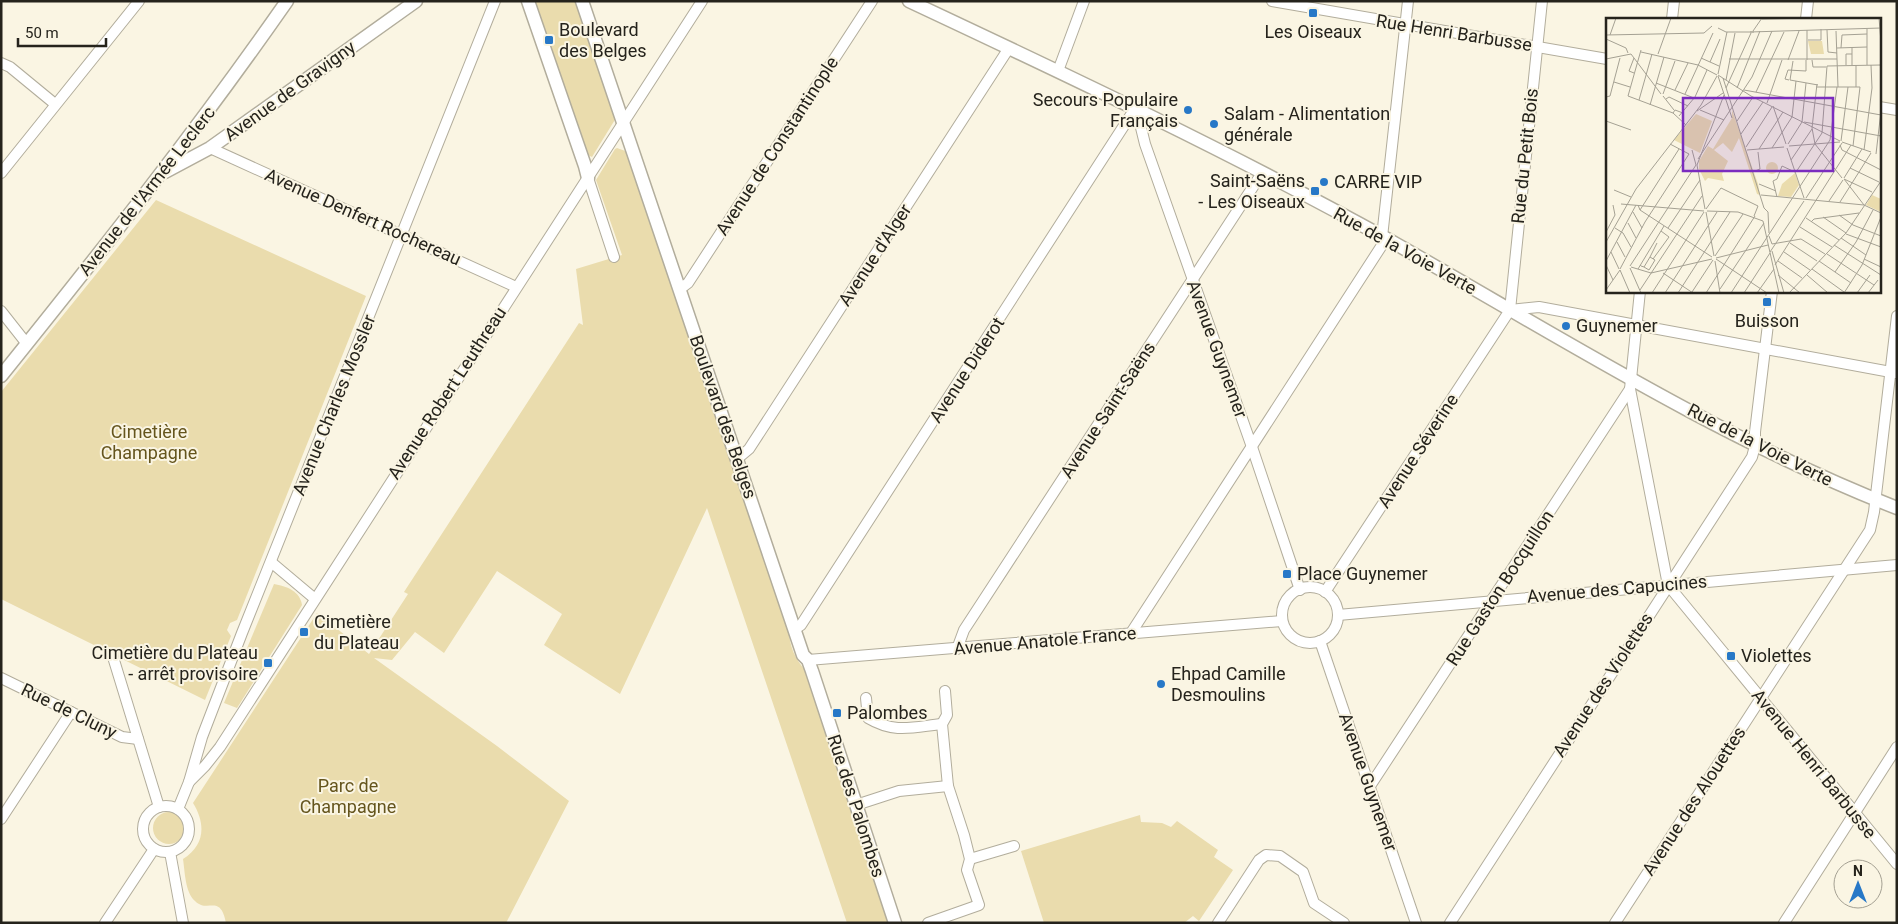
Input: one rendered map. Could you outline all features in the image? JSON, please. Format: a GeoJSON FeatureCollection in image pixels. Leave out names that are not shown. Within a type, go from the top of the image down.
{"type":"FeatureCollection","features":[{"type":"Feature","properties":{"kind":"street","name":"Avenue de l'Armée Leclerc"},"geometry":{"type":"LineString","coordinates":[[1,376],[161,175],[224,91],[287,1]]}},
{"type":"Feature","properties":{"kind":"street","name":"Avenue de Gravigny"},"geometry":{"type":"LineString","coordinates":[[161,175],[210,148],[416,1]]}},
{"type":"Feature","properties":{"kind":"street","name":"Avenue Charles Mossler"},"geometry":{"type":"LineString","coordinates":[[178,810],[189,782],[202,737],[494,1]]}},
{"type":"Feature","properties":{"kind":"street"},"geometry":{"type":"LineString","coordinates":[[528,1],[614,257]]}},
{"type":"Feature","properties":{"kind":"street","name":"Boulevard des Belges"},"geometry":{"type":"LineString","coordinates":[[582,1],[803,655],[808,660]]}},
{"type":"Feature","properties":{"kind":"street","name":"Avenue Robert Leuthreau"},"geometry":{"type":"LineString","coordinates":[[189,782],[220,748],[702,1]]}},
{"type":"Feature","properties":{"kind":"street","name":"Avenue de Constantinople"},"geometry":{"type":"LineString","coordinates":[[680,289],[688,283],[872,1]]}},
{"type":"Feature","properties":{"kind":"street","name":"Rue de la Voie Verte"},"geometry":{"type":"LineString","coordinates":[[909,1],[1136,108],[1262,173],[1384,238],[1510,310],[1630,383],[1755,446],[1897,508]]}},
{"type":"Feature","properties":{"kind":"street"},"geometry":{"type":"LineString","coordinates":[[1058,71],[1084,1]]}},
{"type":"Feature","properties":{"kind":"street","name":"Rue Henri Barbusse"},"geometry":{"type":"LineString","coordinates":[[1272,1],[1606,58]]}},
{"type":"Feature","properties":{"kind":"street"},"geometry":{"type":"LineString","coordinates":[[1132,632],[1384,238],[1408,1]]}},
{"type":"Feature","properties":{"kind":"street","name":"Rue du Petit Bois"},"geometry":{"type":"LineString","coordinates":[[1510,310],[1542,1]]}},
{"type":"Feature","properties":{"kind":"street"},"geometry":{"type":"LineString","coordinates":[[1672,18],[1674,1]]}},
{"type":"Feature","properties":{"kind":"street"},"geometry":{"type":"LineString","coordinates":[[1806,18],[1808,1]]}},
{"type":"Feature","properties":{"kind":"street"},"geometry":{"type":"LineString","coordinates":[[1,174],[135,2]]}},
{"type":"Feature","properties":{"kind":"street","name":"Avenue d'Alger"},"geometry":{"type":"LineString","coordinates":[[737,459],[749,449],[1009,48]]}},
{"type":"Feature","properties":{"kind":"street"},"geometry":{"type":"LineString","coordinates":[[1,63],[10,67],[55,104]]}},
{"type":"Feature","properties":{"kind":"street"},"geometry":{"type":"LineString","coordinates":[[1880,106],[1897,110]]}},
{"type":"Feature","properties":{"kind":"street","name":"Avenue Guynemer"},"geometry":{"type":"LineString","coordinates":[[1136,108],[1145,144],[1252,447],[1300,590]]}},
{"type":"Feature","properties":{"kind":"street","name":"Avenue Diderot"},"geometry":{"type":"LineString","coordinates":[[795,629],[801,625],[1136,108]]}},
{"type":"Feature","properties":{"kind":"street","name":"Avenue Denfert Rochereau"},"geometry":{"type":"LineString","coordinates":[[210,148],[516,287]]}},
{"type":"Feature","properties":{"kind":"street","name":"Avenue Saint-Saëns"},"geometry":{"type":"LineString","coordinates":[[957,649],[964,630],[1262,173]]}},
{"type":"Feature","properties":{"kind":"street"},"geometry":{"type":"LineString","coordinates":[[1630,383],[1640,292]]}},
{"type":"Feature","properties":{"kind":"street"},"geometry":{"type":"LineString","coordinates":[[1755,446],[1755,432],[1772,292]]}},
{"type":"Feature","properties":{"kind":"street"},"geometry":{"type":"LineString","coordinates":[[1510,310],[1539,307],[1893,372]]}},
{"type":"Feature","properties":{"kind":"street","name":"Avenue Séverine"},"geometry":{"type":"LineString","coordinates":[[1325,592],[1510,310]]}},
{"type":"Feature","properties":{"kind":"street"},"geometry":{"type":"LineString","coordinates":[[1,312],[27,344]]}},
{"type":"Feature","properties":{"kind":"street","name":"Avenue des Alouettes"},"geometry":{"type":"LineString","coordinates":[[1615,923],[1870,530],[1893,372],[1897,316]]}},
{"type":"Feature","properties":{"kind":"street","name":"Avenue Henri Barbusse"},"geometry":{"type":"LineString","coordinates":[[1630,383],[1668,585],[1897,864]]}},
{"type":"Feature","properties":{"kind":"street","name":"Rue Gaston Bocquillon"},"geometry":{"type":"LineString","coordinates":[[1370,786],[1630,383]]}},
{"type":"Feature","properties":{"kind":"street","name":"Avenue des Violettes"},"geometry":{"type":"LineString","coordinates":[[1450,923],[1752,456],[1755,446]]}},
{"type":"Feature","properties":{"kind":"street"},"geometry":{"type":"LineString","coordinates":[[271,562],[315,599]]}},
{"type":"Feature","properties":{"kind":"street","name":"Avenue des Capucines"},"geometry":{"type":"LineString","coordinates":[[1338,615],[1897,565]]}},
{"type":"Feature","properties":{"kind":"street"},"geometry":{"type":"LineString","coordinates":[[1314,588],[1325,592],[1334,602],[1338,615],[1333,631],[1320,642],[1308,643],[1291,637],[1282,621],[1284,605],[1288,598],[1300,590],[1314,588]]}},
{"type":"Feature","properties":{"kind":"street","name":"Avenue Anatole France"},"geometry":{"type":"LineString","coordinates":[[808,660],[1282,621]]}},
{"type":"Feature","properties":{"kind":"street","name":"Avenue Guynemer"},"geometry":{"type":"LineString","coordinates":[[1320,642],[1416,923]]}},
{"type":"Feature","properties":{"kind":"street"},"geometry":{"type":"LineString","coordinates":[[113,657],[159,807]]}},
{"type":"Feature","properties":{"kind":"street","name":"Rue des Palombes"},"geometry":{"type":"LineString","coordinates":[[808,660],[895,923]]}},
{"type":"Feature","properties":{"kind":"street","name":"Rue de Cluny"},"geometry":{"type":"LineString","coordinates":[[1,678],[122,737],[138,739]]}},
{"type":"Feature","properties":{"kind":"street"},"geometry":{"type":"LineString","coordinates":[[928,923],[978,905],[968,870],[970,859],[964,834],[948,786],[942,724],[947,715],[945,691]]}},
{"type":"Feature","properties":{"kind":"street"},"geometry":{"type":"LineString","coordinates":[[866,698],[868,718],[886,727],[903,729],[942,724]]}},
{"type":"Feature","properties":{"kind":"street"},"geometry":{"type":"LineString","coordinates":[[1,820],[71,712]]}},
{"type":"Feature","properties":{"kind":"street"},"geometry":{"type":"LineString","coordinates":[[1784,923],[1897,747]]}},
{"type":"Feature","properties":{"kind":"street"},"geometry":{"type":"LineString","coordinates":[[856,805],[899,791],[948,786]]}},
{"type":"Feature","properties":{"kind":"street"},"geometry":{"type":"LineString","coordinates":[[165,806],[178,810],[187,820],[189,833],[182,846],[170,852],[154,849],[144,838],[143,830],[147,816],[159,807],[165,806]]}},
{"type":"Feature","properties":{"kind":"street"},"geometry":{"type":"LineString","coordinates":[[970,859],[1014,846]]}},
{"type":"Feature","properties":{"kind":"street"},"geometry":{"type":"LineString","coordinates":[[105,923],[154,849]]}},
{"type":"Feature","properties":{"kind":"street"},"geometry":{"type":"LineString","coordinates":[[170,852],[183,923]]}},
{"type":"Feature","properties":{"kind":"street"},"geometry":{"type":"LineString","coordinates":[[1218,923],[1259,860],[1266,855],[1272,854],[1280,856],[1303,872],[1314,903],[1344,923]]}},
{"type":"Feature","properties":{"kind":"green space"},"geometry":{"type":"Polygon","coordinates":[[[534,1],[577,1],[616,118],[592,157],[588,155],[534,1]]]}},
{"type":"Feature","properties":{"kind":"green space","name":"Parc de Champagne"},"geometry":{"type":"Polygon","coordinates":[[[617,148],[628,152],[789,629],[791,647],[806,671],[891,923],[847,923],[707,508],[620,694],[544,645],[562,614],[497,571],[444,653],[415,632],[392,660],[374,658],[497,746],[569,801],[506,923],[226,923],[223,914],[217,906],[204,906],[195,901],[187,887],[183,859],[196,847],[201,834],[200,819],[193,803],[317,613],[369,654],[408,594],[404,592],[579,323],[583,325],[576,269],[622,255],[596,180],[617,148]]]}},
{"type":"Feature","properties":{"kind":"green space","name":"Cimetière Champagne"},"geometry":{"type":"Polygon","coordinates":[[[156,200],[366,296],[237,620],[230,623],[227,630],[231,636],[205,700],[1,599],[1,392],[156,200]]]}},
{"type":"Feature","properties":{"kind":"green space"},"geometry":{"type":"Polygon","coordinates":[[[274,584],[288,588],[295,593],[301,600],[302,605],[237,708],[224,703],[274,584]]]}},
{"type":"Feature","properties":{"kind":"green space"},"geometry":{"type":"Polygon","coordinates":[[[169,812],[175,813],[180,817],[184,822],[184,834],[180,839],[175,843],[169,844],[163,843],[158,839],[154,834],[153,828],[154,822],[158,817],[163,813],[169,812]]]}},
{"type":"Feature","properties":{"kind":"green space"},"geometry":{"type":"Polygon","coordinates":[[[1140,815],[1141,822],[1162,823],[1171,827],[1177,821],[1218,850],[1214,857],[1233,870],[1199,921],[1193,916],[1184,923],[1044,923],[1021,851],[1140,815]]]}},
{"type":"Feature","properties":{"kind":"place","name":"Les Oiseaux"},"geometry":{"type":"Point","coordinates":[1313,13]}},
{"type":"Feature","properties":{"kind":"place","name":"Boulevard des Belges"},"geometry":{"type":"Point","coordinates":[549,40]}},
{"type":"Feature","properties":{"kind":"place","name":"Secours Populaire Français"},"geometry":{"type":"Point","coordinates":[1188,110]}},
{"type":"Feature","properties":{"kind":"place","name":"Salam - Alimentation générale"},"geometry":{"type":"Point","coordinates":[1214,124]}},
{"type":"Feature","properties":{"kind":"place","name":"CARRE VIP"},"geometry":{"type":"Point","coordinates":[1324,182]}},
{"type":"Feature","properties":{"kind":"place","name":"Saint-Saëns - Les Oiseaux"},"geometry":{"type":"Point","coordinates":[1315,191]}},
{"type":"Feature","properties":{"kind":"place","name":"Buisson"},"geometry":{"type":"Point","coordinates":[1767,302]}},
{"type":"Feature","properties":{"kind":"place","name":"Guynemer"},"geometry":{"type":"Point","coordinates":[1566,326]}},
{"type":"Feature","properties":{"kind":"place","name":"Place Guynemer"},"geometry":{"type":"Point","coordinates":[1287,574]}},
{"type":"Feature","properties":{"kind":"place","name":"Cimetière du Plateau"},"geometry":{"type":"Point","coordinates":[304,632]}},
{"type":"Feature","properties":{"kind":"place","name":"Violettes"},"geometry":{"type":"Point","coordinates":[1731,656]}},
{"type":"Feature","properties":{"kind":"place","name":"Cimetière du Plateau - arrêt provisoire"},"geometry":{"type":"Point","coordinates":[268,663]}},
{"type":"Feature","properties":{"kind":"place","name":"Ehpad Camille Desmoulins"},"geometry":{"type":"Point","coordinates":[1161,684]}},
{"type":"Feature","properties":{"kind":"place","name":"Palombes"},"geometry":{"type":"Point","coordinates":[837,713]}}]}
